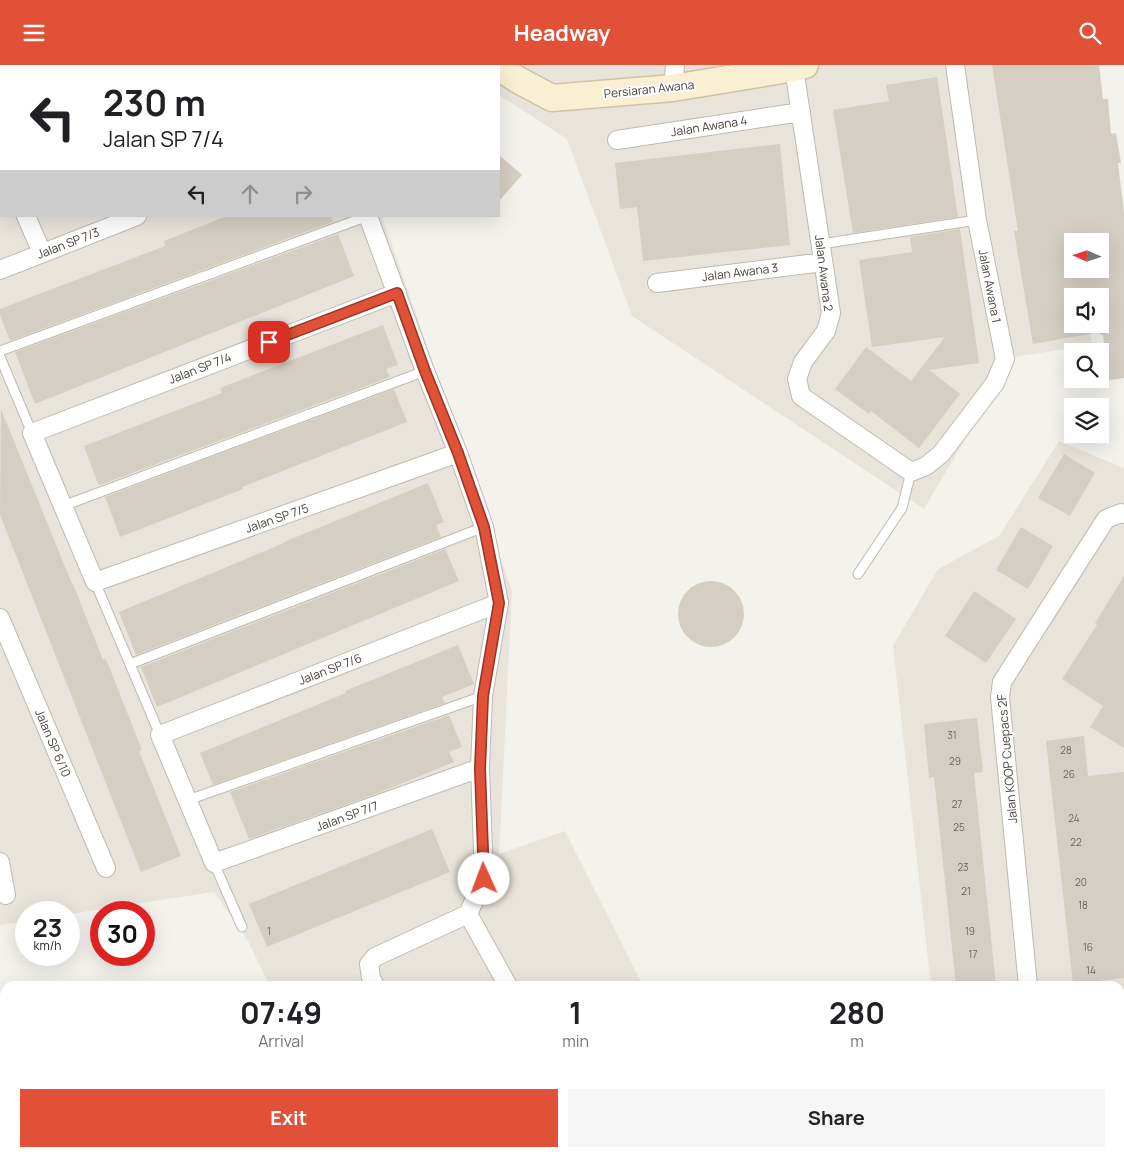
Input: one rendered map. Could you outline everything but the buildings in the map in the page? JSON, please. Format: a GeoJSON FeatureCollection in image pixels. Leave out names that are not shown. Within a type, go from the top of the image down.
{"type":"FeatureCollection","features":[{"type":"Feature","properties":{"kind":"street","name":"Jalan Awana 1"},"geometry":{"type":"LineString","coordinates":[[911,472],[926,466],[941,454],[995,383],[1005,359],[977,220],[955,65]]}},
{"type":"Feature","properties":{"kind":"street","name":"Persiaran Awana"},"geometry":{"type":"LineString","coordinates":[[506,69],[552,98],[674,77],[800,67]]}},
{"type":"Feature","properties":{"kind":"street","name":"Jalan Awana 2"},"geometry":{"type":"LineString","coordinates":[[800,67],[801,112],[831,313],[826,331],[803,362],[797,379],[801,396],[911,472]]}},
{"type":"Feature","properties":{"kind":"street","name":"Jalan Awana 4"},"geometry":{"type":"LineString","coordinates":[[617,140],[801,112]]}},
{"type":"Feature","properties":{"kind":"street"},"geometry":{"type":"LineString","coordinates":[[26,217],[42,253]]}},
{"type":"Feature","properties":{"kind":"street","name":"Jalan SP 7/3"},"geometry":{"type":"LineString","coordinates":[[0,270],[134,217]]}},
{"type":"Feature","properties":{"kind":"street"},"geometry":{"type":"LineString","coordinates":[[368,217],[484,527],[499,603],[483,696],[480,769],[484,879],[468,914],[375,957],[369,964],[372,981]]}},
{"type":"Feature","properties":{"kind":"street","name":"Jalan Awana 3"},"geometry":{"type":"LineString","coordinates":[[657,283],[823,262]]}},
{"type":"Feature","properties":{"kind":"street","name":"Jalan SP 7/4"},"geometry":{"type":"LineString","coordinates":[[32,433],[397,293]]}},
{"type":"Feature","properties":{"kind":"street"},"geometry":{"type":"LineString","coordinates":[[32,433],[95,582]]}},
{"type":"Feature","properties":{"kind":"street","name":"Jalan SP 7/5"},"geometry":{"type":"LineString","coordinates":[[95,582],[458,453]]}},
{"type":"Feature","properties":{"kind":"street","name":"Jalan KOOP Cuepacs 2F"},"geometry":{"type":"LineString","coordinates":[[1028,981],[1000,697],[1002,682],[1106,519],[1123,513]]}},
{"type":"Feature","properties":{"kind":"street","name":"Jalan SP 7/6"},"geometry":{"type":"LineString","coordinates":[[160,735],[499,603]]}},
{"type":"Feature","properties":{"kind":"street","name":"Jalan SP 6/10"},"geometry":{"type":"LineString","coordinates":[[0,618],[106,867]]}},
{"type":"Feature","properties":{"kind":"street"},"geometry":{"type":"LineString","coordinates":[[160,735],[214,863]]}},
{"type":"Feature","properties":{"kind":"street","name":"Jalan SP 7/7"},"geometry":{"type":"LineString","coordinates":[[214,863],[480,769]]}},
{"type":"Feature","properties":{"kind":"street"},"geometry":{"type":"LineString","coordinates":[[0,862],[4,900]]}},
{"type":"Feature","properties":{"kind":"street"},"geometry":{"type":"LineString","coordinates":[[468,914],[505,981]]}},
{"type":"Feature","properties":{"kind":"lane"},"geometry":{"type":"LineString","coordinates":[[0,351],[365,217]]}},
{"type":"Feature","properties":{"kind":"lane"},"geometry":{"type":"LineString","coordinates":[[821,244],[977,220]]}},
{"type":"Feature","properties":{"kind":"lane"},"geometry":{"type":"LineString","coordinates":[[0,357],[32,433]]}},
{"type":"Feature","properties":{"kind":"lane"},"geometry":{"type":"LineString","coordinates":[[63,506],[425,371]]}},
{"type":"Feature","properties":{"kind":"lane"},"geometry":{"type":"LineString","coordinates":[[858,574],[902,508],[911,472]]}},
{"type":"Feature","properties":{"kind":"lane"},"geometry":{"type":"LineString","coordinates":[[130,663],[484,527]]}},
{"type":"Feature","properties":{"kind":"lane"},"geometry":{"type":"LineString","coordinates":[[95,582],[160,735]]}},
{"type":"Feature","properties":{"kind":"lane"},"geometry":{"type":"LineString","coordinates":[[188,800],[483,696]]}},
{"type":"Feature","properties":{"kind":"lane"},"geometry":{"type":"LineString","coordinates":[[214,863],[242,927]]}},
{"type":"Feature","properties":{"kind":"shaded area"},"geometry":{"type":"Polygon","coordinates":[[[500,65],[1047,65],[1074,233],[1064,233],[1064,278],[1081,278],[1083,288],[1064,288],[1064,333],[1090,333],[1092,343],[1064,343],[1064,349],[1014,357],[924,509],[632,316],[567,139],[500,96],[500,65]]]}},
{"type":"Feature","properties":{"kind":"shaded area"},"geometry":{"type":"Polygon","coordinates":[[[0,217],[382,217],[512,591],[499,854],[565,831],[640,981],[268,981],[248,941],[214,892],[155,901],[90,901],[90,911],[80,912],[80,901],[15,901],[15,923],[0,925],[0,217]]]}},
{"type":"Feature","properties":{"kind":"shaded area"},"geometry":{"type":"Polygon","coordinates":[[[1059,441],[1124,468],[1124,981],[930,981],[893,646],[938,569],[999,536],[1059,441]]]}},
{"type":"Feature","properties":{"kind":"route"},"geometry":{"type":"LineString","coordinates":[[269,342],[397,293],[484,527],[499,603],[483,696],[480,769],[484,879]]}}]}
